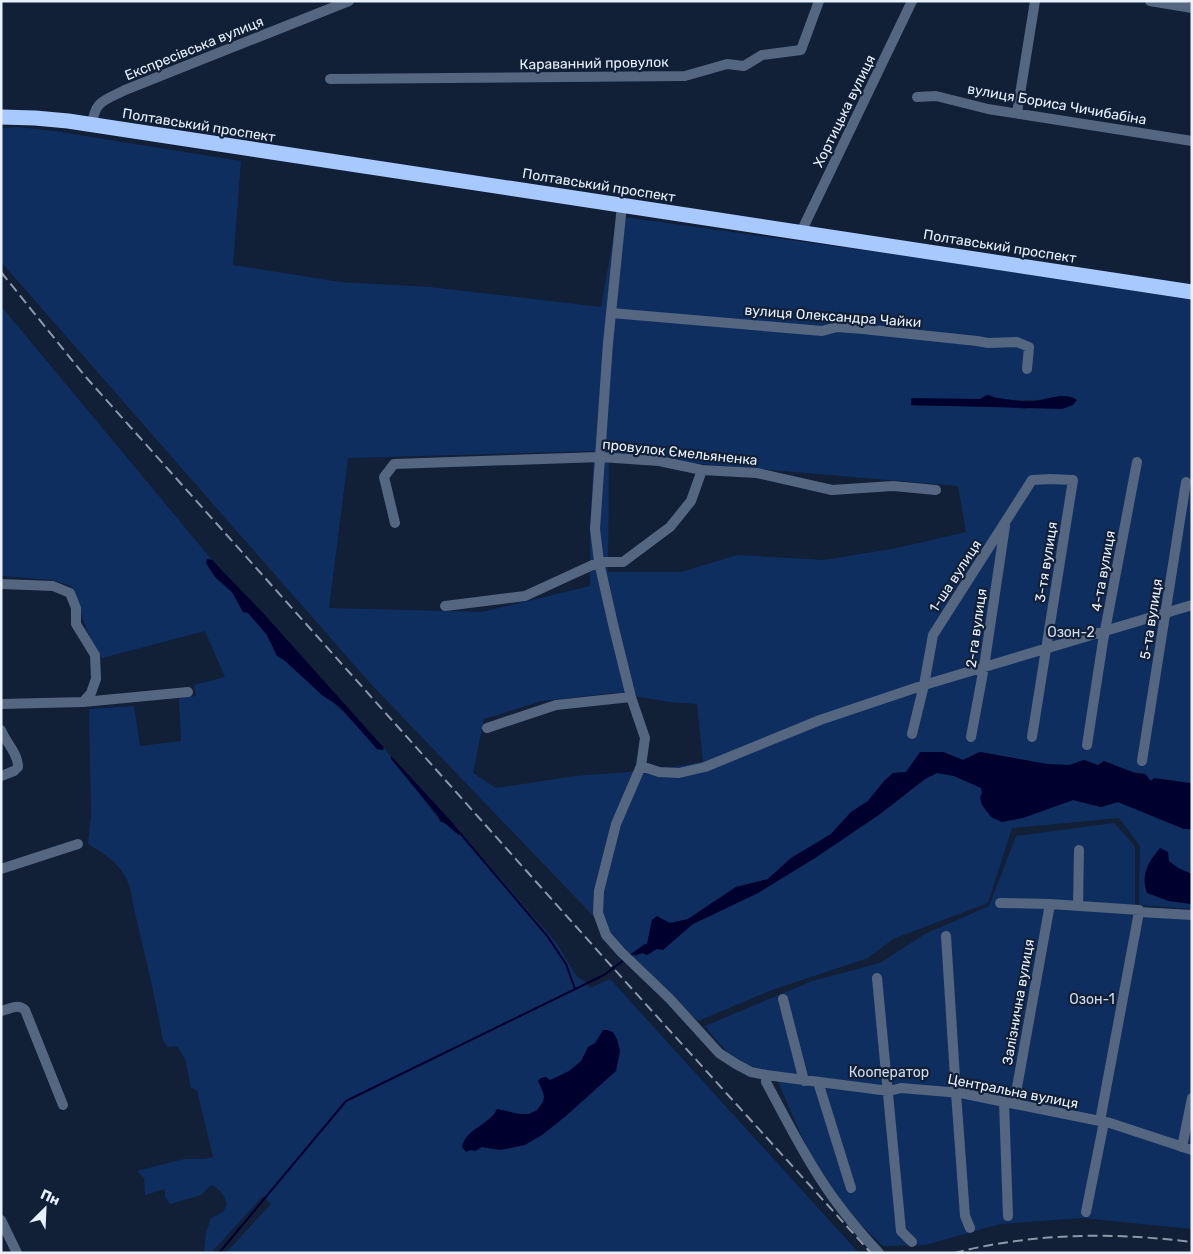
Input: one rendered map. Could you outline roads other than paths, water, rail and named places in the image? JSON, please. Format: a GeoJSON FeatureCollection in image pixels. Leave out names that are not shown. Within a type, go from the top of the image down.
{"type":"FeatureCollection","features":[{"type":"Feature","properties":{"kind":"highway","name":"Полтавський проспект"},"geometry":{"type":"LineString","coordinates":[[1,117],[54,119],[1192,292]]}},
{"type":"Feature","properties":{"kind":"street","name":"Експресівська вулиця"},"geometry":{"type":"LineString","coordinates":[[92,125],[94,111],[99,104],[125,90],[349,1]]}},
{"type":"Feature","properties":{"kind":"street","name":"Караванний провулок"},"geometry":{"type":"LineString","coordinates":[[330,79],[686,76],[728,64],[744,66],[762,55],[801,50],[819,1]]}},
{"type":"Feature","properties":{"kind":"street","name":"Хортицька вулиця"},"geometry":{"type":"LineString","coordinates":[[801,232],[912,1]]}},
{"type":"Feature","properties":{"kind":"street"},"geometry":{"type":"LineString","coordinates":[[1017,113],[1035,1]]}},
{"type":"Feature","properties":{"kind":"street"},"geometry":{"type":"LineString","coordinates":[[1150,1],[1192,8]]}},
{"type":"Feature","properties":{"kind":"street","name":"вулиця Бориса Чичибабіна"},"geometry":{"type":"LineString","coordinates":[[918,97],[936,96],[988,108],[1192,141]]}},
{"type":"Feature","properties":{"kind":"street","name":"Центральна вулиця"},"geometry":{"type":"LineString","coordinates":[[622,205],[611,313],[595,529],[599,562],[631,697],[645,738],[641,766],[616,824],[599,892],[598,913],[606,935],[719,1053],[751,1072],[804,1081],[889,1091],[901,1088],[956,1093],[1102,1122],[1187,1148]]}},
{"type":"Feature","properties":{"kind":"street","name":"вулиця Олександра Чайки"},"geometry":{"type":"LineString","coordinates":[[611,313],[822,331],[837,327],[863,328],[977,341],[988,344],[1017,342],[1029,347],[1027,369]]}},
{"type":"Feature","properties":{"kind":"street","name":"провулок Ємельяненка"},"geometry":{"type":"LineString","coordinates":[[395,524],[384,477],[394,464],[600,457],[659,461],[702,470],[757,472],[832,490],[893,486],[936,490]]}},
{"type":"Feature","properties":{"kind":"street","name":"4-та вулиця"},"geometry":{"type":"LineString","coordinates":[[1088,746],[1103,640],[1137,462]]}},
{"type":"Feature","properties":{"kind":"street"},"geometry":{"type":"LineString","coordinates":[[446,606],[525,596],[599,562],[623,562],[670,527],[691,501],[702,470]]}},
{"type":"Feature","properties":{"kind":"street","name":"1-ша вулиця"},"geometry":{"type":"LineString","coordinates":[[912,734],[924,685],[933,635],[1032,480],[1073,480]]}},
{"type":"Feature","properties":{"kind":"street","name":"3-тя вулиця"},"geometry":{"type":"LineString","coordinates":[[1032,737],[1073,480]]}},
{"type":"Feature","properties":{"kind":"street","name":"5-та вулиця"},"geometry":{"type":"LineString","coordinates":[[1142,761],[1186,482]]}},
{"type":"Feature","properties":{"kind":"street","name":"2-га вулиця"},"geometry":{"type":"LineString","coordinates":[[971,737],[984,667],[1005,522]]}},
{"type":"Feature","properties":{"kind":"street"},"geometry":{"type":"LineString","coordinates":[[1,584],[53,586],[70,593],[76,608],[76,624],[95,655],[96,679],[91,693],[83,702]]}},
{"type":"Feature","properties":{"kind":"street"},"geometry":{"type":"LineString","coordinates":[[641,766],[659,772],[679,773],[705,767],[820,720],[924,685],[1192,605]]}},
{"type":"Feature","properties":{"kind":"street"},"geometry":{"type":"LineString","coordinates":[[1,704],[83,702],[188,692]]}},
{"type":"Feature","properties":{"kind":"street"},"geometry":{"type":"LineString","coordinates":[[487,728],[556,705],[631,697]]}},
{"type":"Feature","properties":{"kind":"street"},"geometry":{"type":"LineString","coordinates":[[1,730],[16,754],[18,767],[14,771],[1,776]]}},
{"type":"Feature","properties":{"kind":"street"},"geometry":{"type":"LineString","coordinates":[[1,869],[78,844]]}},
{"type":"Feature","properties":{"kind":"street"},"geometry":{"type":"LineString","coordinates":[[1078,906],[1079,850]]}},
{"type":"Feature","properties":{"kind":"street"},"geometry":{"type":"LineString","coordinates":[[1000,903],[1050,904],[1139,910],[1139,912],[1192,914]]}},
{"type":"Feature","properties":{"kind":"street","name":"Залізнична вулиця"},"geometry":{"type":"LineString","coordinates":[[1008,1216],[1009,1103],[1050,904]]}},
{"type":"Feature","properties":{"kind":"street"},"geometry":{"type":"LineString","coordinates":[[1086,1212],[1139,912]]}},
{"type":"Feature","properties":{"kind":"street"},"geometry":{"type":"LineString","coordinates":[[946,936],[966,1216],[970,1228]]}},
{"type":"Feature","properties":{"kind":"street"},"geometry":{"type":"LineString","coordinates":[[877,978],[901,1230],[912,1242]]}},
{"type":"Feature","properties":{"kind":"street"},"geometry":{"type":"LineString","coordinates":[[783,999],[804,1081]]}},
{"type":"Feature","properties":{"kind":"street"},"geometry":{"type":"LineString","coordinates":[[1,1012],[16,1006],[25,1010],[63,1105]]}},
{"type":"Feature","properties":{"kind":"street"},"geometry":{"type":"LineString","coordinates":[[766,1075],[766,1082],[799,1143],[833,1198],[856,1228],[879,1253]]}},
{"type":"Feature","properties":{"kind":"street"},"geometry":{"type":"LineString","coordinates":[[818,1082],[851,1188]]}},
{"type":"Feature","properties":{"kind":"street"},"geometry":{"type":"LineString","coordinates":[[1187,1148],[1192,1098]]}},
{"type":"Feature","properties":{"kind":"street"},"geometry":{"type":"LineString","coordinates":[[1,1220],[17,1253]]}},
{"type":"Feature","properties":{"kind":"waterway"},"geometry":{"type":"LineString","coordinates":[[459,832],[548,937],[566,964],[575,989]]}},
{"type":"Feature","properties":{"kind":"waterway"},"geometry":{"type":"LineString","coordinates":[[630,956],[645,945]]}},
{"type":"Feature","properties":{"kind":"waterway"},"geometry":{"type":"LineString","coordinates":[[219,1253],[346,1101],[604,975],[624,960]]}},
{"type":"Feature","properties":{"kind":"railway"},"geometry":{"type":"LineString","coordinates":[[1,272],[84,375],[605,959],[871,1253]]}},
{"type":"Feature","properties":{"kind":"railway"},"geometry":{"type":"LineString","coordinates":[[954,1253],[1013,1241],[1072,1236],[1132,1237],[1192,1242]]}},
{"type":"Feature","properties":{"kind":"park label","name":"Озон-2"},"geometry":{"type":"Point","coordinates":[1071,632]}},
{"type":"Feature","properties":{"kind":"park label","name":"Озон-1"},"geometry":{"type":"Point","coordinates":[1092,999]}},
{"type":"Feature","properties":{"kind":"park label","name":"Кооператор"},"geometry":{"type":"Point","coordinates":[889,1072]}}]}
